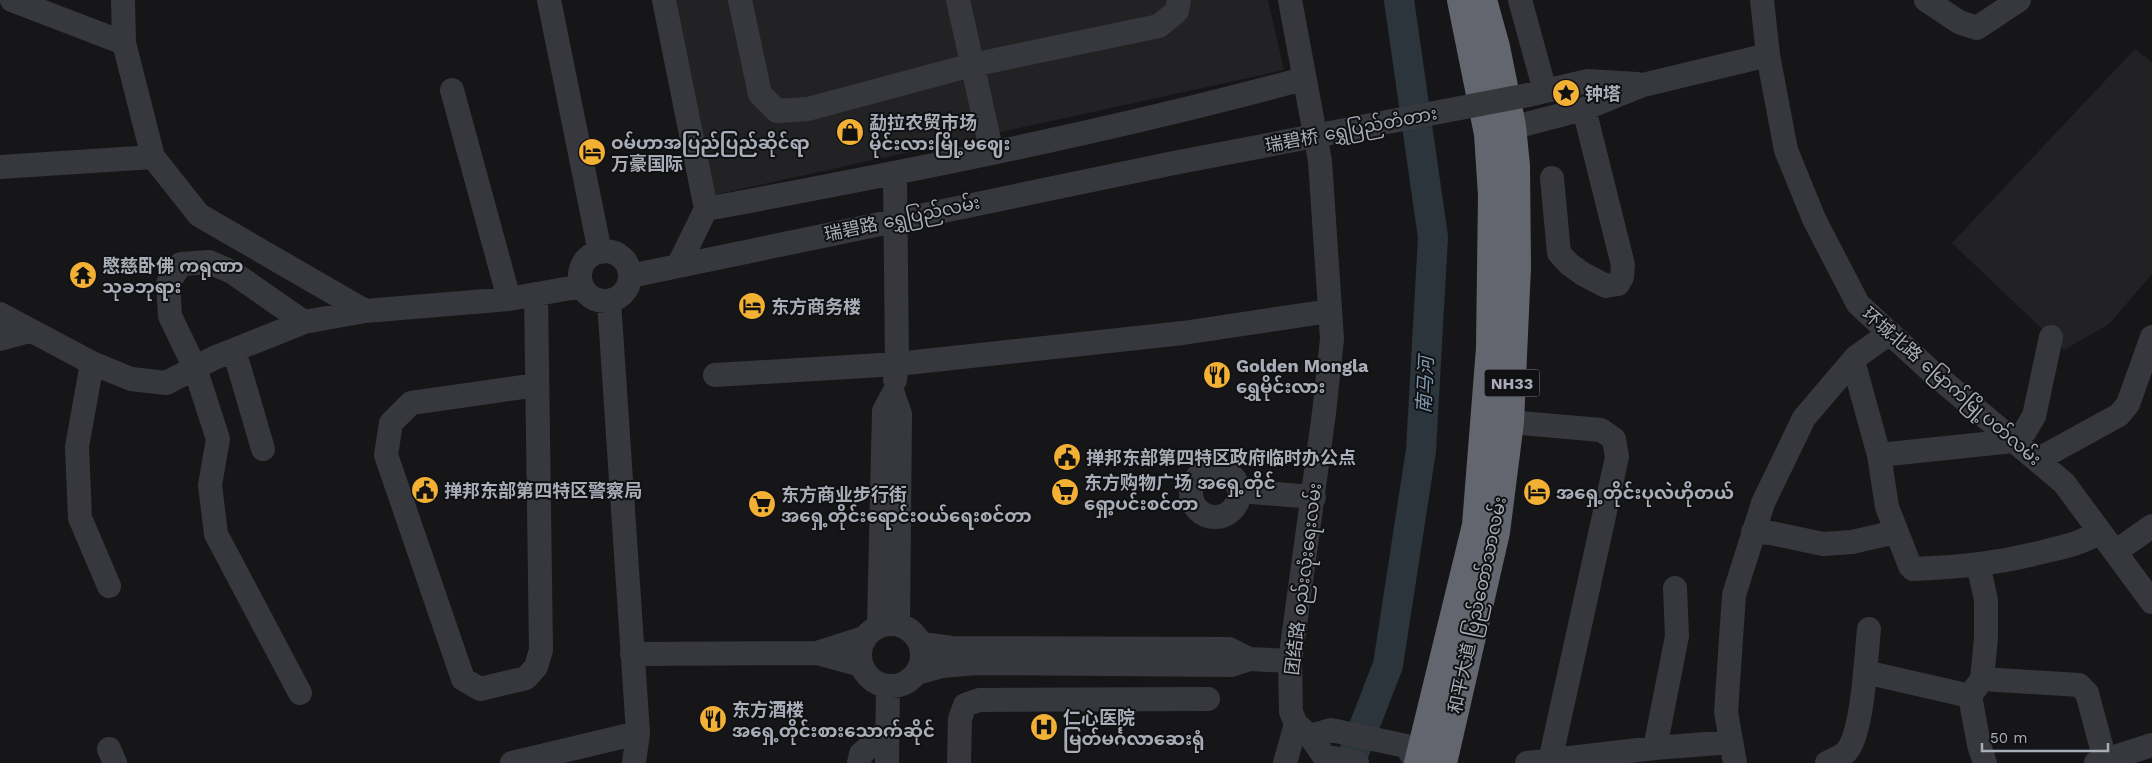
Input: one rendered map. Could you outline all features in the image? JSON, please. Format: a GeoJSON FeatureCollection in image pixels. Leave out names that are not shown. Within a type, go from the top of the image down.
{"type":"FeatureCollection","features":[{"type":"Feature","properties":{"kind":"highway","name":"和平大道 ပြည်တော်သာလမ်း"},"geometry":{"type":"LineString","coordinates":[[1444,763],[1496,532],[1510,422],[1517,267],[1516,166],[1500,130],[1462,0]]}},
{"type":"Feature","properties":{"kind":"highway","name":"和平大道 ပြည်တော်သာလမ်း"},"geometry":{"type":"LineString","coordinates":[[1414,757],[1476,525],[1490,348],[1492,195],[1500,130],[1496,47],[1483,0]]}},
{"type":"Feature","properties":{"kind":"street"},"geometry":{"type":"LineString","coordinates":[[123,0],[124,43],[153,157],[199,215],[365,311]]}},
{"type":"Feature","properties":{"kind":"street"},"geometry":{"type":"LineString","coordinates":[[550,0],[600,252]]}},
{"type":"Feature","properties":{"kind":"street"},"geometry":{"type":"LineString","coordinates":[[664,0],[706,209],[678,266]]}},
{"type":"Feature","properties":{"kind":"street"},"geometry":{"type":"LineString","coordinates":[[740,0],[760,94],[777,111],[808,109],[972,65],[1159,26],[1178,10],[1179,0]]}},
{"type":"Feature","properties":{"kind":"street"},"geometry":{"type":"LineString","coordinates":[[958,0],[992,153]]}},
{"type":"Feature","properties":{"kind":"street","name":"团结路 စည်းလုံးရေးလမ်း"},"geometry":{"type":"LineString","coordinates":[[1290,0],[1303,79],[1320,161],[1332,339],[1314,497],[1290,661],[1291,712],[1312,730]]}},
{"type":"Feature","properties":{"kind":"street"},"geometry":{"type":"LineString","coordinates":[[1520,0],[1536,93],[1588,81],[1643,85]]}},
{"type":"Feature","properties":{"kind":"street","name":"环城北路 မြောက်မြို့ပတ်လမ်း"},"geometry":{"type":"LineString","coordinates":[[1762,0],[1768,55],[1786,150],[1814,219],[1858,304],[2064,483],[2152,602]]}},
{"type":"Feature","properties":{"kind":"street"},"geometry":{"type":"LineString","coordinates":[[1926,0],[1959,22],[1977,28],[2020,0]]}},
{"type":"Feature","properties":{"kind":"street"},"geometry":{"type":"LineString","coordinates":[[24,3],[124,43]]}},
{"type":"Feature","properties":{"kind":"street"},"geometry":{"type":"LineString","coordinates":[[1500,130],[1584,109],[1643,85],[1768,55]]}},
{"type":"Feature","properties":{"kind":"street"},"geometry":{"type":"LineString","coordinates":[[706,209],[895,174],[992,153],[1212,104],[1303,79]]}},
{"type":"Feature","properties":{"kind":"street"},"geometry":{"type":"LineString","coordinates":[[452,90],[509,299]]}},
{"type":"Feature","properties":{"kind":"street","name":"瑞碧桥 ရွှေပြည်တံတား"},"geometry":{"type":"LineString","coordinates":[[1174,163],[1536,93]]}},
{"type":"Feature","properties":{"kind":"street"},"geometry":{"type":"LineString","coordinates":[[1552,178],[1559,253],[1569,264],[1606,286],[1618,284],[1622,277],[1623,266],[1584,109]]}},
{"type":"Feature","properties":{"kind":"street"},"geometry":{"type":"LineString","coordinates":[[0,167],[153,157]]}},
{"type":"Feature","properties":{"kind":"street","name":"瑞碧路 ရွှေပြည်လမ်း"},"geometry":{"type":"LineString","coordinates":[[630,276],[1174,163]]}},
{"type":"Feature","properties":{"kind":"street"},"geometry":{"type":"LineString","coordinates":[[817,653],[880,629],[908,628],[921,644],[922,662],[917,672],[909,681],[899,685],[888,686],[871,679],[861,665],[860,648],[880,629],[900,414],[893,394],[897,364],[895,174]]}},
{"type":"Feature","properties":{"kind":"street"},"geometry":{"type":"LineString","coordinates":[[600,252],[614,253],[626,262],[630,276],[622,295],[609,301],[593,298],[582,286],[581,272],[587,259],[600,252]]}},
{"type":"Feature","properties":{"kind":"street"},"geometry":{"type":"LineString","coordinates":[[300,693],[216,534],[210,485],[218,439],[195,368],[170,316],[168,283],[181,264],[209,262],[232,272],[304,322]]}},
{"type":"Feature","properties":{"kind":"street"},"geometry":{"type":"LineString","coordinates":[[0,314],[92,363],[131,379],[166,383],[234,350],[304,322],[365,311],[509,299],[582,286]]}},
{"type":"Feature","properties":{"kind":"street"},"geometry":{"type":"LineString","coordinates":[[536,294],[541,650],[536,667],[526,678],[480,690],[463,679],[386,455],[391,423],[411,403],[537,384]]}},
{"type":"Feature","properties":{"kind":"street"},"geometry":{"type":"LineString","coordinates":[[609,301],[638,733],[634,763]]}},
{"type":"Feature","properties":{"kind":"street"},"geometry":{"type":"LineString","coordinates":[[715,375],[897,364],[1183,333],[1330,311]]}},
{"type":"Feature","properties":{"kind":"street"},"geometry":{"type":"LineString","coordinates":[[0,339],[29,331]]}},
{"type":"Feature","properties":{"kind":"street"},"geometry":{"type":"LineString","coordinates":[[1510,422],[1601,430],[1614,439],[1617,456],[1539,762],[1655,748],[1733,753],[1726,712],[1734,595],[1762,503],[1804,418],[1853,361],[1890,333]]}},
{"type":"Feature","properties":{"kind":"street"},"geometry":{"type":"LineString","coordinates":[[1879,455],[2014,441],[2025,431],[2034,416],[2051,337]]}},
{"type":"Feature","properties":{"kind":"street"},"geometry":{"type":"LineString","coordinates":[[2037,460],[2119,414],[2128,404],[2152,337]]}},
{"type":"Feature","properties":{"kind":"street"},"geometry":{"type":"LineString","coordinates":[[234,350],[263,449]]}},
{"type":"Feature","properties":{"kind":"street"},"geometry":{"type":"LineString","coordinates":[[1853,361],[1879,455],[1887,507],[1910,566],[1913,568],[2011,561],[2085,541],[2100,532]]}},
{"type":"Feature","properties":{"kind":"street"},"geometry":{"type":"LineString","coordinates":[[92,363],[77,447],[80,518],[110,586]]}},
{"type":"Feature","properties":{"kind":"street"},"geometry":{"type":"LineString","coordinates":[[1239,491],[1314,497]]}},
{"type":"Feature","properties":{"kind":"street"},"geometry":{"type":"LineString","coordinates":[[2115,552],[2152,526]]}},
{"type":"Feature","properties":{"kind":"street"},"geometry":{"type":"LineString","coordinates":[[1753,532],[1771,533],[1823,544],[1852,542],[1896,532]]}},
{"type":"Feature","properties":{"kind":"street"},"geometry":{"type":"LineString","coordinates":[[1978,564],[1988,618],[1976,688],[1979,745],[1985,763]]}},
{"type":"Feature","properties":{"kind":"street"},"geometry":{"type":"LineString","coordinates":[[1655,748],[1677,636],[1675,588]]}},
{"type":"Feature","properties":{"kind":"street"},"geometry":{"type":"LineString","coordinates":[[1827,763],[1846,752],[1852,742],[1861,705],[1869,629]]}},
{"type":"Feature","properties":{"kind":"street"},"geometry":{"type":"LineString","coordinates":[[921,644],[952,648],[1230,649],[1249,659]]}},
{"type":"Feature","properties":{"kind":"street"},"geometry":{"type":"LineString","coordinates":[[632,654],[817,653],[861,665]]}},
{"type":"Feature","properties":{"kind":"street"},"geometry":{"type":"LineString","coordinates":[[917,672],[942,666],[976,663],[1231,665],[1249,659],[1290,661]]}},
{"type":"Feature","properties":{"kind":"street"},"geometry":{"type":"LineString","coordinates":[[1865,672],[1976,688],[2079,684],[2087,693],[2100,762],[2152,745]]}},
{"type":"Feature","properties":{"kind":"street"},"geometry":{"type":"LineString","coordinates":[[887,763],[888,686]]}},
{"type":"Feature","properties":{"kind":"street"},"geometry":{"type":"LineString","coordinates":[[959,763],[960,719],[965,704],[979,700],[1208,699]]}},
{"type":"Feature","properties":{"kind":"street"},"geometry":{"type":"LineString","coordinates":[[1312,730],[1414,757]]}},
{"type":"Feature","properties":{"kind":"street"},"geometry":{"type":"LineString","coordinates":[[1312,730],[1324,756],[1357,763]]}},
{"type":"Feature","properties":{"kind":"street"},"geometry":{"type":"LineString","coordinates":[[1285,763],[1312,730]]}},
{"type":"Feature","properties":{"kind":"street"},"geometry":{"type":"LineString","coordinates":[[859,763],[861,754],[887,732]]}},
{"type":"Feature","properties":{"kind":"street"},"geometry":{"type":"LineString","coordinates":[[512,763],[638,733]]}},
{"type":"Feature","properties":{"kind":"shaded area","name":"勐拉农贸市场 မိုင်းလားမြို့မဈေး"},"geometry":{"type":"Polygon","coordinates":[[[676,0],[1268,0],[1284,70],[714,195],[676,0]]]}},
{"type":"Feature","properties":{"kind":"shaded area"},"geometry":{"type":"Polygon","coordinates":[[[2135,49],[2152,62],[2152,274],[2109,324],[2064,350],[1952,243],[2135,49]]]}},
{"type":"Feature","properties":{"kind":"waterway","name":"南马河"},"geometry":{"type":"LineString","coordinates":[[1350,763],[1388,665],[1421,450],[1433,237],[1399,0]]}},
{"type":"Feature","properties":{"kind":"place","name":"钟塔"},"geometry":{"type":"Point","coordinates":[1566,93]}},
{"type":"Feature","properties":{"kind":"place","name":"勐拉农贸市场 မိုင်းလားမြို့မဈေး"},"geometry":{"type":"Point","coordinates":[850,132]}},
{"type":"Feature","properties":{"kind":"place","name":"ဝမ်ဟာအပြည်ပြည်ဆိုင်ရာ 万豪国际"},"geometry":{"type":"Point","coordinates":[592,152]}},
{"type":"Feature","properties":{"kind":"place","name":"愍慈卧佛 ကရုဏာ သုခဘုရား"},"geometry":{"type":"Point","coordinates":[83,275]}},
{"type":"Feature","properties":{"kind":"place","name":"东方商务楼"},"geometry":{"type":"Point","coordinates":[752,306]}},
{"type":"Feature","properties":{"kind":"place","name":"Golden Mongla ရွှေမိုင်းလား"},"geometry":{"type":"Point","coordinates":[1217,375]}},
{"type":"Feature","properties":{"kind":"place","name":"掸邦东部第四特区政府临时办公点"},"geometry":{"type":"Point","coordinates":[1067,457]}},
{"type":"Feature","properties":{"kind":"place","name":"掸邦东部第四特区警察局"},"geometry":{"type":"Point","coordinates":[425,490]}},
{"type":"Feature","properties":{"kind":"place","name":"东方购物广场 အရှေ့တိုင် ရှော့ပင်းစင်တာ"},"geometry":{"type":"Point","coordinates":[1065,492]}},
{"type":"Feature","properties":{"kind":"place","name":"အရှေ့တိုင်းပုလဲဟိုတယ်"},"geometry":{"type":"Point","coordinates":[1537,492]}},
{"type":"Feature","properties":{"kind":"place","name":"东方商业步行街 အရှေ့တိုင်းရောင်းဝယ်ရေးစင်တာ"},"geometry":{"type":"Point","coordinates":[762,504]}},
{"type":"Feature","properties":{"kind":"place","name":"东方酒楼 အရှေ့တိုင်းစားသောက်ဆိုင်"},"geometry":{"type":"Point","coordinates":[713,719]}},
{"type":"Feature","properties":{"kind":"place","name":"仁心医院 မြတ်မင်္ဂလာဆေးရုံ"},"geometry":{"type":"Point","coordinates":[1044,727]}}]}
